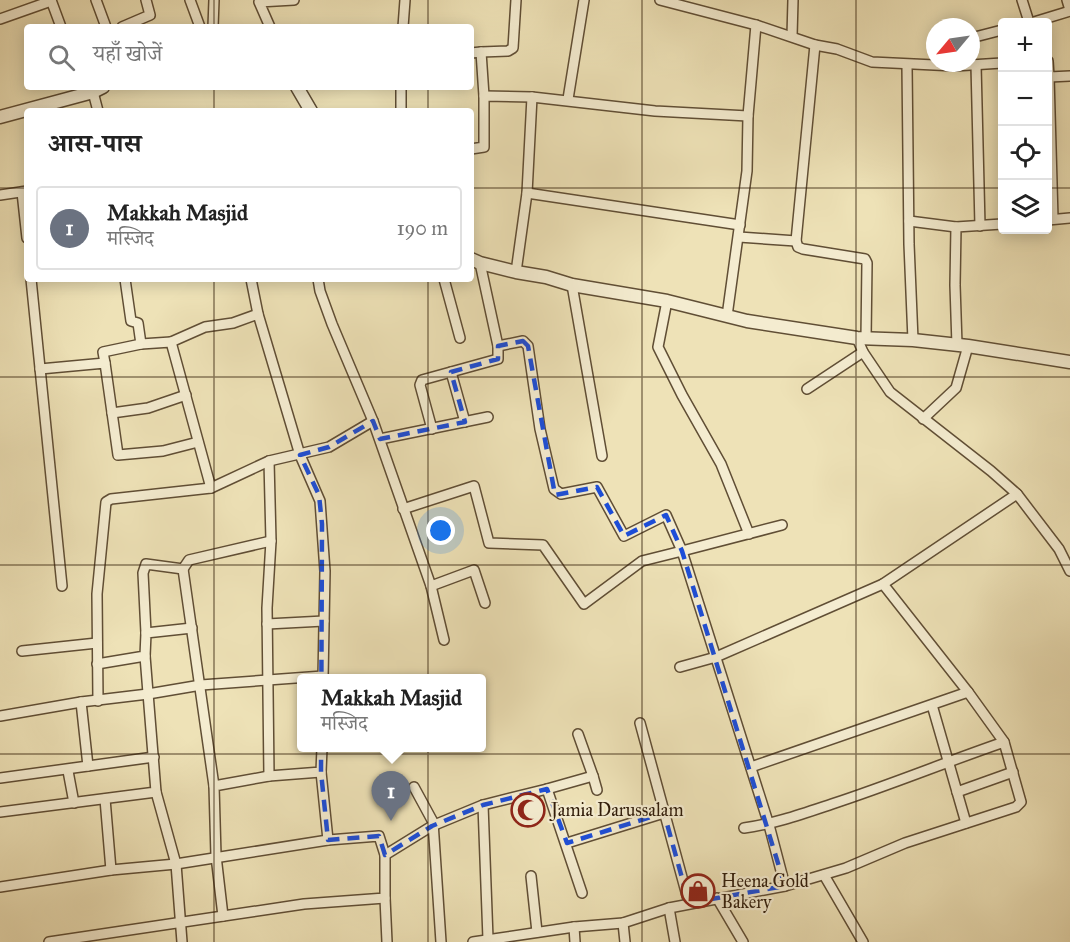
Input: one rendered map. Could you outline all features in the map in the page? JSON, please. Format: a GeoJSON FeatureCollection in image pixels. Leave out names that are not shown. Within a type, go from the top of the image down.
{"type":"FeatureCollection","features":[{"type":"Feature","properties":{"kind":"street"},"geometry":{"type":"LineString","coordinates":[[96,0],[105,24]]}},
{"type":"Feature","properties":{"kind":"street"},"geometry":{"type":"LineString","coordinates":[[129,24],[150,15],[146,0]]}},
{"type":"Feature","properties":{"kind":"street"},"geometry":{"type":"LineString","coordinates":[[190,0],[199,24]]}},
{"type":"Feature","properties":{"kind":"street"},"geometry":{"type":"LineString","coordinates":[[213,24],[214,0]]}},
{"type":"Feature","properties":{"kind":"street"},"geometry":{"type":"LineString","coordinates":[[269,24],[259,2],[294,0]]}},
{"type":"Feature","properties":{"kind":"street"},"geometry":{"type":"LineString","coordinates":[[403,24],[405,0]]}},
{"type":"Feature","properties":{"kind":"street"},"geometry":{"type":"LineString","coordinates":[[474,149],[484,147],[484,96],[476,52],[508,51],[513,48],[516,0]]}},
{"type":"Feature","properties":{"kind":"street"},"geometry":{"type":"LineString","coordinates":[[660,0],[756,25],[872,62],[926,66]]}},
{"type":"Feature","properties":{"kind":"street"},"geometry":{"type":"LineString","coordinates":[[792,36],[793,0]]}},
{"type":"Feature","properties":{"kind":"street"},"geometry":{"type":"LineString","coordinates":[[1023,0],[1028,18]]}},
{"type":"Feature","properties":{"kind":"street"},"geometry":{"type":"LineString","coordinates":[[1046,18],[1070,10],[1067,0]]}},
{"type":"Feature","properties":{"kind":"street"},"geometry":{"type":"LineString","coordinates":[[0,19],[51,1],[60,24]]}},
{"type":"Feature","properties":{"kind":"street"},"geometry":{"type":"LineString","coordinates":[[568,99],[582,1]]}},
{"type":"Feature","properties":{"kind":"street"},"geometry":{"type":"LineString","coordinates":[[727,316],[747,171],[748,116],[756,25]]}},
{"type":"Feature","properties":{"kind":"street"},"geometry":{"type":"LineString","coordinates":[[980,36],[998,31]]}},
{"type":"Feature","properties":{"kind":"street"},"geometry":{"type":"LineString","coordinates":[[815,45],[796,241],[798,247],[865,259],[867,263],[861,338],[863,352],[890,392],[1017,494],[1059,549],[1070,571]]}},
{"type":"Feature","properties":{"kind":"street"},"geometry":{"type":"LineString","coordinates":[[980,65],[998,63]]}},
{"type":"Feature","properties":{"kind":"street"},"geometry":{"type":"LineString","coordinates":[[907,66],[913,340]]}},
{"type":"Feature","properties":{"kind":"street"},"geometry":{"type":"LineString","coordinates":[[976,72],[980,226]]}},
{"type":"Feature","properties":{"kind":"street"},"geometry":{"type":"LineString","coordinates":[[1052,77],[1070,76]]}},
{"type":"Feature","properties":{"kind":"street"},"geometry":{"type":"LineString","coordinates":[[30,108],[91,90],[97,108]]}},
{"type":"Feature","properties":{"kind":"street"},"geometry":{"type":"LineString","coordinates":[[299,90],[309,108]]}},
{"type":"Feature","properties":{"kind":"street"},"geometry":{"type":"LineString","coordinates":[[401,90],[401,108]]}},
{"type":"Feature","properties":{"kind":"street"},"geometry":{"type":"LineString","coordinates":[[484,96],[532,96],[656,111],[748,116]]}},
{"type":"Feature","properties":{"kind":"street"},"geometry":{"type":"LineString","coordinates":[[516,272],[527,193],[532,96]]}},
{"type":"Feature","properties":{"kind":"street"},"geometry":{"type":"LineString","coordinates":[[0,117],[24,110]]}},
{"type":"Feature","properties":{"kind":"street"},"geometry":{"type":"LineString","coordinates":[[1049,126],[1050,180]]}},
{"type":"Feature","properties":{"kind":"street"},"geometry":{"type":"LineString","coordinates":[[0,195],[24,191]]}},
{"type":"Feature","properties":{"kind":"street"},"geometry":{"type":"LineString","coordinates":[[527,193],[740,225]]}},
{"type":"Feature","properties":{"kind":"street"},"geometry":{"type":"LineString","coordinates":[[1052,220],[1070,218]]}},
{"type":"Feature","properties":{"kind":"street"},"geometry":{"type":"LineString","coordinates":[[909,221],[956,227],[998,224]]}},
{"type":"Feature","properties":{"kind":"street"},"geometry":{"type":"LineString","coordinates":[[923,419],[956,388],[963,345],[955,285],[956,227]]}},
{"type":"Feature","properties":{"kind":"street"},"geometry":{"type":"LineString","coordinates":[[739,237],[796,241]]}},
{"type":"Feature","properties":{"kind":"street"},"geometry":{"type":"LineString","coordinates":[[475,261],[572,285],[667,301],[727,316],[861,338],[963,345],[1070,362]]}},
{"type":"Feature","properties":{"kind":"street"},"geometry":{"type":"LineString","coordinates":[[432,429],[420,385],[422,380],[498,359],[498,346],[475,261]]}},
{"type":"Feature","properties":{"kind":"street"},"geometry":{"type":"LineString","coordinates":[[31,282],[62,586]]}},
{"type":"Feature","properties":{"kind":"street"},"geometry":{"type":"LineString","coordinates":[[125,282],[131,321],[138,322],[141,344]]}},
{"type":"Feature","properties":{"kind":"street"},"geometry":{"type":"LineString","coordinates":[[252,282],[258,314],[300,455],[320,501],[325,571],[322,674]]}},
{"type":"Feature","properties":{"kind":"street"},"geometry":{"type":"LineString","coordinates":[[319,282],[332,324],[380,439],[432,586],[444,640]]}},
{"type":"Feature","properties":{"kind":"street"},"geometry":{"type":"LineString","coordinates":[[445,282],[460,338]]}},
{"type":"Feature","properties":{"kind":"street"},"geometry":{"type":"LineString","coordinates":[[572,285],[602,456]]}},
{"type":"Feature","properties":{"kind":"street"},"geometry":{"type":"LineString","coordinates":[[667,301],[658,347],[721,464],[749,534]]}},
{"type":"Feature","properties":{"kind":"street"},"geometry":{"type":"LineString","coordinates":[[198,442],[163,451],[118,455],[103,352],[141,344],[171,342],[205,327],[233,323],[258,314]]}},
{"type":"Feature","properties":{"kind":"street"},"geometry":{"type":"LineString","coordinates":[[498,346],[523,341],[528,346],[540,429],[554,489],[561,494],[597,487],[624,536],[666,515],[682,551],[770,825],[785,886]]}},
{"type":"Feature","properties":{"kind":"street"},"geometry":{"type":"LineString","coordinates":[[171,342],[211,488]]}},
{"type":"Feature","properties":{"kind":"street"},"geometry":{"type":"LineString","coordinates":[[807,389],[863,352]]}},
{"type":"Feature","properties":{"kind":"street"},"geometry":{"type":"LineString","coordinates":[[40,369],[105,363]]}},
{"type":"Feature","properties":{"kind":"street"},"geometry":{"type":"LineString","coordinates":[[451,372],[465,422]]}},
{"type":"Feature","properties":{"kind":"street"},"geometry":{"type":"LineString","coordinates":[[112,413],[148,408],[186,395]]}},
{"type":"Feature","properties":{"kind":"street"},"geometry":{"type":"LineString","coordinates":[[380,439],[488,417]]}},
{"type":"Feature","properties":{"kind":"street"},"geometry":{"type":"LineString","coordinates":[[98,700],[97,594],[106,501],[211,488],[269,461],[329,447],[373,421]]}},
{"type":"Feature","properties":{"kind":"street"},"geometry":{"type":"LineString","coordinates":[[269,461],[271,541],[267,624],[269,776]]}},
{"type":"Feature","properties":{"kind":"street"},"geometry":{"type":"LineString","coordinates":[[403,509],[474,486],[489,543],[543,545],[584,604],[642,561],[783,525]]}},
{"type":"Feature","properties":{"kind":"street"},"geometry":{"type":"LineString","coordinates":[[680,667],[716,657],[883,584],[1017,494]]}},
{"type":"Feature","properties":{"kind":"street"},"geometry":{"type":"LineString","coordinates":[[223,916],[216,856],[214,786],[183,569],[189,560],[271,541]]}},
{"type":"Feature","properties":{"kind":"street"},"geometry":{"type":"LineString","coordinates":[[182,942],[176,864],[156,792],[145,656],[143,573],[146,564],[183,569]]}},
{"type":"Feature","properties":{"kind":"street"},"geometry":{"type":"LineString","coordinates":[[432,586],[474,570],[485,603]]}},
{"type":"Feature","properties":{"kind":"street"},"geometry":{"type":"LineString","coordinates":[[473,942],[488,939],[526,938],[537,932],[623,923],[689,903],[785,886],[846,868],[905,843],[1019,806],[1021,802],[1004,742],[968,692],[883,584]]}},
{"type":"Feature","properties":{"kind":"street"},"geometry":{"type":"LineString","coordinates":[[267,624],[324,621]]}},
{"type":"Feature","properties":{"kind":"street"},"geometry":{"type":"LineString","coordinates":[[146,633],[192,628]]}},
{"type":"Feature","properties":{"kind":"street"},"geometry":{"type":"LineString","coordinates":[[22,651],[97,643]]}},
{"type":"Feature","properties":{"kind":"street"},"geometry":{"type":"LineString","coordinates":[[97,664],[145,656]]}},
{"type":"Feature","properties":{"kind":"street"},"geometry":{"type":"LineString","coordinates":[[0,716],[81,702],[201,686],[297,679]]}},
{"type":"Feature","properties":{"kind":"street"},"geometry":{"type":"LineString","coordinates":[[751,767],[968,692]]}},
{"type":"Feature","properties":{"kind":"street"},"geometry":{"type":"LineString","coordinates":[[81,702],[88,766]]}},
{"type":"Feature","properties":{"kind":"street"},"geometry":{"type":"LineString","coordinates":[[932,705],[966,823]]}},
{"type":"Feature","properties":{"kind":"street"},"geometry":{"type":"LineString","coordinates":[[640,723],[689,903]]}},
{"type":"Feature","properties":{"kind":"street"},"geometry":{"type":"LineString","coordinates":[[578,734],[597,790]]}},
{"type":"Feature","properties":{"kind":"street"},"geometry":{"type":"LineString","coordinates":[[744,828],[770,825],[1004,742]]}},
{"type":"Feature","properties":{"kind":"street"},"geometry":{"type":"LineString","coordinates":[[322,752],[321,772],[328,840]]}},
{"type":"Feature","properties":{"kind":"street"},"geometry":{"type":"LineString","coordinates":[[0,778],[68,771],[154,757]]}},
{"type":"Feature","properties":{"kind":"street"},"geometry":{"type":"LineString","coordinates":[[68,771],[74,803]]}},
{"type":"Feature","properties":{"kind":"street"},"geometry":{"type":"LineString","coordinates":[[214,786],[269,776],[321,772]]}},
{"type":"Feature","properties":{"kind":"street"},"geometry":{"type":"LineString","coordinates":[[957,792],[1013,772]]}},
{"type":"Feature","properties":{"kind":"street"},"geometry":{"type":"LineString","coordinates":[[386,855],[432,826],[483,805],[593,776]]}},
{"type":"Feature","properties":{"kind":"street"},"geometry":{"type":"LineString","coordinates":[[414,787],[433,822],[441,942]]}},
{"type":"Feature","properties":{"kind":"street"},"geometry":{"type":"LineString","coordinates":[[547,789],[582,893]]}},
{"type":"Feature","properties":{"kind":"street"},"geometry":{"type":"LineString","coordinates":[[0,812],[156,792]]}},
{"type":"Feature","properties":{"kind":"street"},"geometry":{"type":"LineString","coordinates":[[105,799],[111,870]]}},
{"type":"Feature","properties":{"kind":"street"},"geometry":{"type":"LineString","coordinates":[[483,805],[488,939]]}},
{"type":"Feature","properties":{"kind":"street"},"geometry":{"type":"LineString","coordinates":[[567,843],[664,813]]}},
{"type":"Feature","properties":{"kind":"street"},"geometry":{"type":"LineString","coordinates":[[0,887],[111,870],[176,864],[328,840],[379,836],[386,855],[387,942]]}},
{"type":"Feature","properties":{"kind":"street"},"geometry":{"type":"LineString","coordinates":[[824,874],[863,942]]}},
{"type":"Feature","properties":{"kind":"street"},"geometry":{"type":"LineString","coordinates":[[531,876],[537,932]]}},
{"type":"Feature","properties":{"kind":"street"},"geometry":{"type":"LineString","coordinates":[[49,942],[304,904],[385,898]]}},
{"type":"Feature","properties":{"kind":"street"},"geometry":{"type":"LineString","coordinates":[[717,898],[743,942]]}},
{"type":"Feature","properties":{"kind":"street"},"geometry":{"type":"LineString","coordinates":[[669,908],[675,942]]}},
{"type":"Feature","properties":{"kind":"street"},"geometry":{"type":"LineString","coordinates":[[623,923],[625,942]]}},
{"type":"Feature","properties":{"kind":"street"},"geometry":{"type":"LineString","coordinates":[[574,927],[575,942]]}},
{"type":"Feature","properties":{"kind":"highlighted area"},"geometry":{"type":"Polygon","coordinates":[[[523,341],[528,346],[555,495],[597,487],[624,536],[666,515],[682,551],[785,886],[689,903],[664,813],[567,843],[547,789],[483,805],[432,826],[385,855],[379,836],[328,840],[321,772],[322,524],[319,495],[300,455],[329,447],[373,421],[380,439],[465,422],[451,372],[498,359],[498,346],[523,341]]]}},
{"type":"Feature","properties":{"kind":"place","name":"Jamia Darussalam"},"geometry":{"type":"Point","coordinates":[528,810]}},
{"type":"Feature","properties":{"kind":"place","name":"Makkah Masjid"},"geometry":{"type":"Point","coordinates":[391,821]}},
{"type":"Feature","properties":{"kind":"place","name":"Heena Gold Bakery"},"geometry":{"type":"Point","coordinates":[698,891]}}]}
